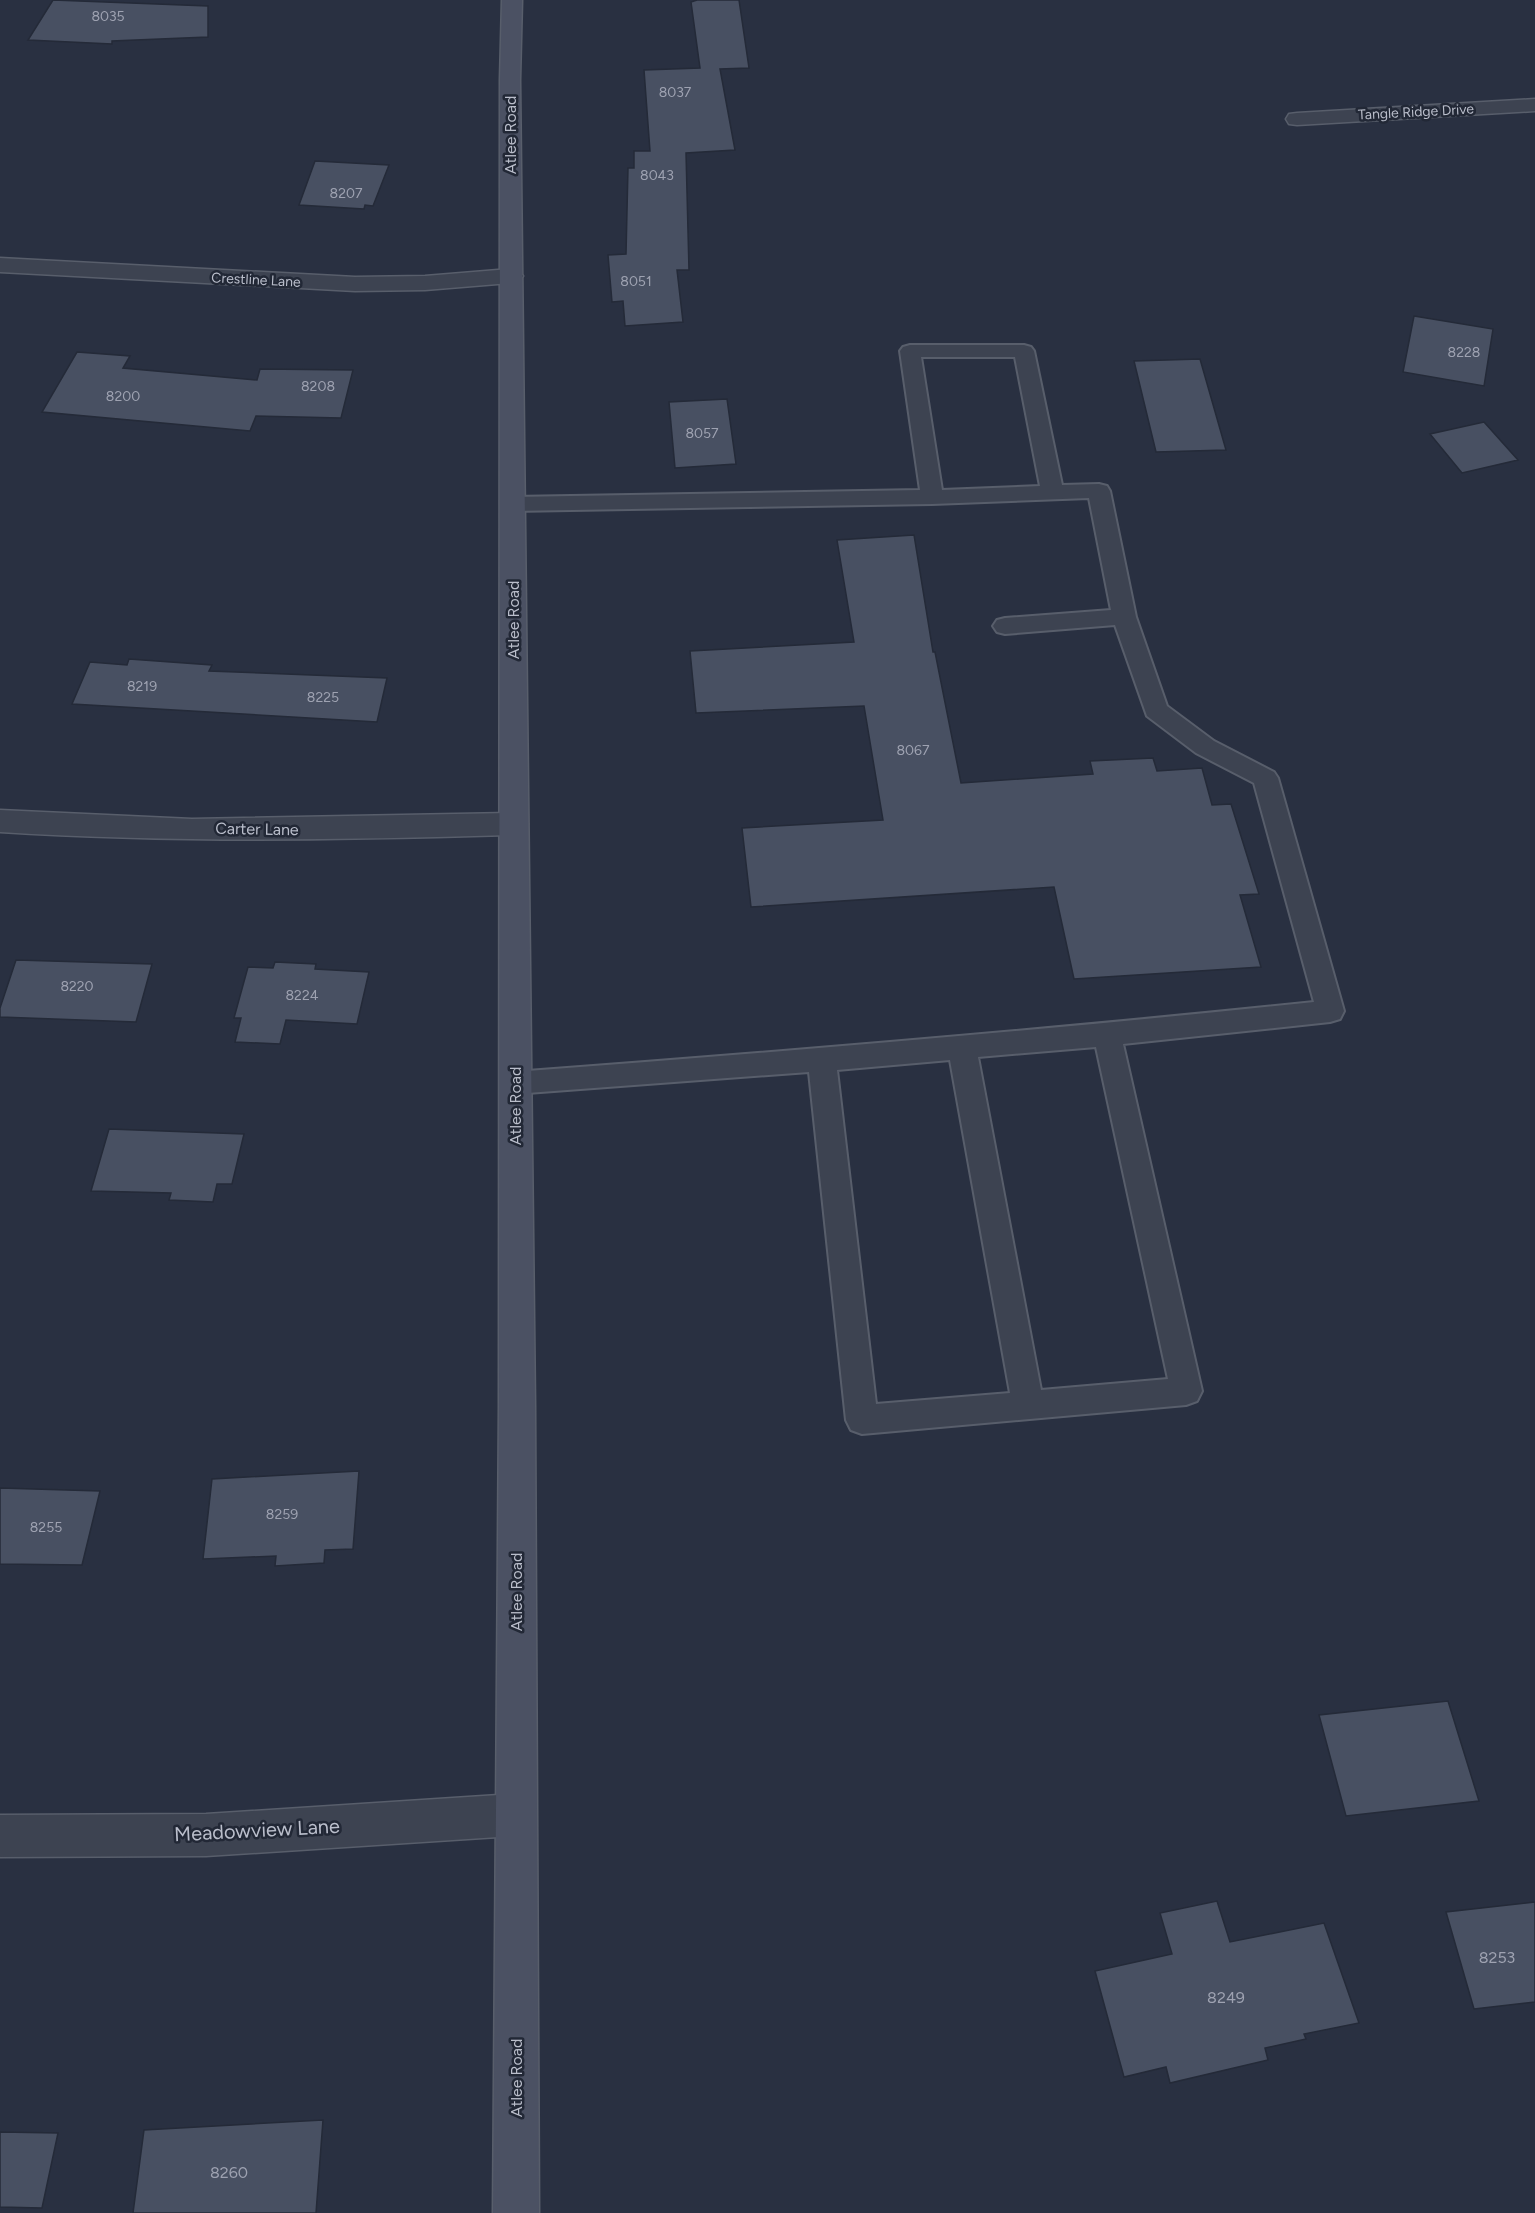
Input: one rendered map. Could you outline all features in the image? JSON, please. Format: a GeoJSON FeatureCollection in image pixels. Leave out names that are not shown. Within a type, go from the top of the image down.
{"type":"FeatureCollection","features":[{"type":"Feature","properties":{"kind":"main road","name":"Atlee Road"},"geometry":{"type":"LineString","coordinates":[[512,0],[513,824],[517,1418],[514,1815],[516,2213]]}},
{"type":"Feature","properties":{"kind":"street","name":"Tangle Ridge Drive"},"geometry":{"type":"LineString","coordinates":[[1297,119],[1535,105]]}},
{"type":"Feature","properties":{"kind":"street","name":"Crestline Lane"},"geometry":{"type":"LineString","coordinates":[[0,266],[355,284],[424,283],[512,276]]}},
{"type":"Feature","properties":{"kind":"street","name":"Carter Lane"},"geometry":{"type":"LineString","coordinates":[[0,821],[46,825],[300,830],[513,824]]}},
{"type":"Feature","properties":{"kind":"street","name":"Meadowview Lane"},"geometry":{"type":"LineString","coordinates":[[0,1836],[206,1835],[514,1815]]}},
{"type":"Feature","properties":{"kind":"lane"},"geometry":{"type":"LineString","coordinates":[[932,497],[910,351],[1024,351],[1052,493]]}},
{"type":"Feature","properties":{"kind":"lane"},"geometry":{"type":"LineString","coordinates":[[512,504],[1100,492],[1124,617],[1156,710],[1205,747],[1265,778],[1330,1011],[1107,1035],[822,1060],[514,1083]]}},
{"type":"Feature","properties":{"kind":"lane"},"geometry":{"type":"LineString","coordinates":[[1005,626],[1124,617]]}},
{"type":"Feature","properties":{"kind":"lane"},"geometry":{"type":"LineString","coordinates":[[822,1060],[862,1420],[1186,1391],[1107,1035]]}},
{"type":"Feature","properties":{"kind":"lane"},"geometry":{"type":"LineString","coordinates":[[962,1047],[1028,1406]]}},
{"type":"Feature","properties":{"kind":"building"},"geometry":{"type":"Polygon","coordinates":[[[53,0],[208,6],[208,37],[112,41],[112,44],[28,40],[53,0]]]}},
{"type":"Feature","properties":{"kind":"building"},"geometry":{"type":"Polygon","coordinates":[[[739,0],[749,68],[720,69],[735,150],[686,153],[689,270],[677,270],[683,322],[625,326],[623,301],[612,302],[608,255],[626,254],[628,168],[634,168],[634,151],[650,151],[644,70],[700,68],[691,2],[739,0]]]}},
{"type":"Feature","properties":{"kind":"building"},"geometry":{"type":"Polygon","coordinates":[[[315,161],[389,165],[373,206],[365,205],[364,209],[299,205],[315,161]]]}},
{"type":"Feature","properties":{"kind":"building"},"geometry":{"type":"Polygon","coordinates":[[[1414,316],[1493,329],[1484,386],[1403,372],[1414,316]]]}},
{"type":"Feature","properties":{"kind":"building"},"geometry":{"type":"Polygon","coordinates":[[[77,352],[130,356],[123,368],[257,380],[260,369],[353,370],[341,418],[256,416],[250,431],[42,412],[77,352]]]}},
{"type":"Feature","properties":{"kind":"building"},"geometry":{"type":"Polygon","coordinates":[[[1200,359],[1226,450],[1156,452],[1134,361],[1200,359]]]}},
{"type":"Feature","properties":{"kind":"building"},"geometry":{"type":"Polygon","coordinates":[[[727,399],[736,464],[675,468],[669,402],[727,399]]]}},
{"type":"Feature","properties":{"kind":"building"},"geometry":{"type":"Polygon","coordinates":[[[1484,422],[1518,460],[1462,473],[1430,434],[1484,422]]]}},
{"type":"Feature","properties":{"kind":"building"},"geometry":{"type":"Polygon","coordinates":[[[914,535],[933,652],[935,652],[961,783],[1093,774],[1090,761],[1153,758],[1157,771],[1202,768],[1212,805],[1231,804],[1259,894],[1240,895],[1261,967],[1074,979],[1054,887],[751,907],[742,828],[883,820],[864,706],[696,713],[690,651],[854,642],[837,540],[914,535]]]}},
{"type":"Feature","properties":{"kind":"building"},"geometry":{"type":"Polygon","coordinates":[[[129,659],[212,665],[209,671],[387,678],[377,722],[72,704],[90,662],[127,665],[129,659]]]}},
{"type":"Feature","properties":{"kind":"building"},"geometry":{"type":"Polygon","coordinates":[[[16,960],[152,964],[136,1022],[0,1017],[0,1008],[16,960]]]}},
{"type":"Feature","properties":{"kind":"building"},"geometry":{"type":"Polygon","coordinates":[[[275,962],[316,964],[315,969],[369,972],[357,1024],[286,1020],[280,1044],[235,1042],[241,1018],[234,1018],[248,967],[273,968],[275,962]]]}},
{"type":"Feature","properties":{"kind":"building"},"geometry":{"type":"Polygon","coordinates":[[[109,1129],[244,1134],[232,1184],[217,1184],[213,1202],[169,1200],[171,1193],[91,1191],[109,1129]]]}},
{"type":"Feature","properties":{"kind":"building"},"geometry":{"type":"Polygon","coordinates":[[[359,1471],[353,1549],[325,1550],[324,1563],[275,1566],[276,1556],[203,1559],[212,1479],[359,1471]]]}},
{"type":"Feature","properties":{"kind":"building"},"geometry":{"type":"Polygon","coordinates":[[[0,1488],[100,1491],[82,1565],[0,1564],[0,1488]]]}},
{"type":"Feature","properties":{"kind":"building"},"geometry":{"type":"Polygon","coordinates":[[[1448,1701],[1479,1801],[1346,1816],[1319,1715],[1448,1701]]]}},
{"type":"Feature","properties":{"kind":"building"},"geometry":{"type":"Polygon","coordinates":[[[1217,1901],[1230,1942],[1324,1923],[1359,2023],[1304,2034],[1306,2039],[1265,2048],[1268,2060],[1170,2083],[1166,2067],[1124,2077],[1095,1971],[1172,1954],[1160,1913],[1217,1901]]]}},
{"type":"Feature","properties":{"kind":"building"},"geometry":{"type":"Polygon","coordinates":[[[1535,1902],[1535,2002],[1474,2009],[1446,1912],[1535,1902]]]}},
{"type":"Feature","properties":{"kind":"building"},"geometry":{"type":"Polygon","coordinates":[[[323,2120],[316,2213],[133,2213],[144,2130],[323,2120]]]}},
{"type":"Feature","properties":{"kind":"building"},"geometry":{"type":"Polygon","coordinates":[[[0,2132],[58,2133],[42,2208],[0,2207],[0,2132]]]}}]}
